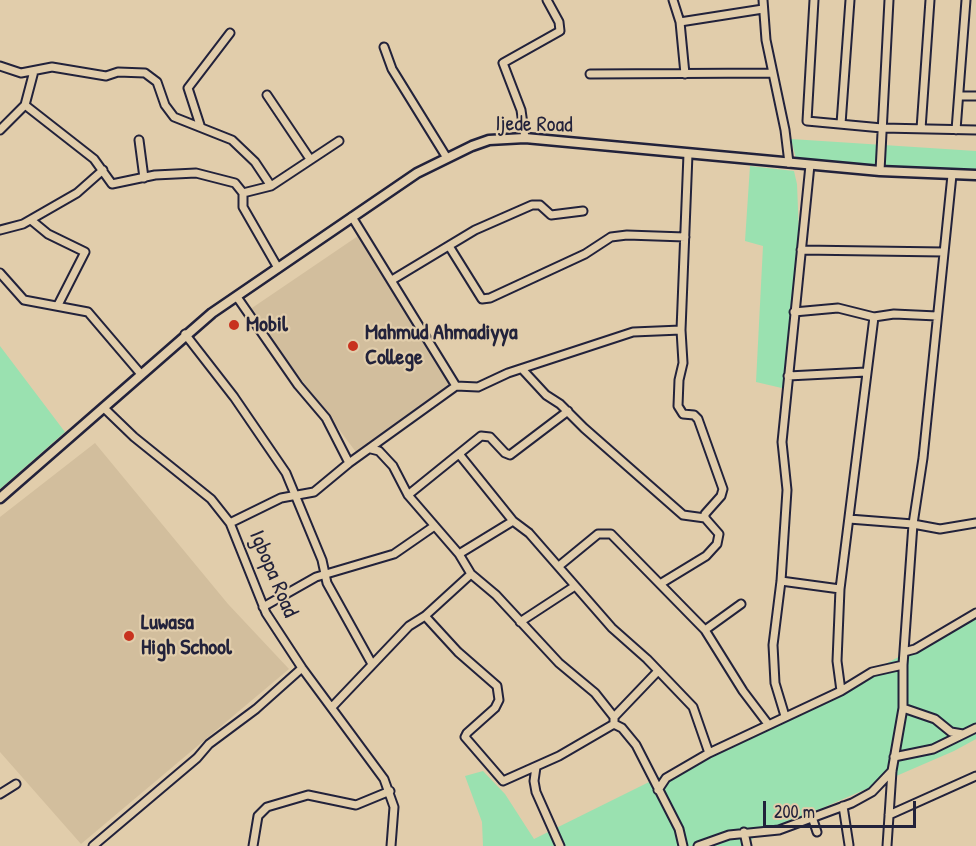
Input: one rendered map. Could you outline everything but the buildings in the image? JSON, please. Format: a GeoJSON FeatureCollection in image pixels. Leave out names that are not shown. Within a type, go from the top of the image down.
{"type":"FeatureCollection","features":[{"type":"Feature","properties":{"kind":"main road","name":"Ijede Road"},"geometry":{"type":"LineString","coordinates":[[0,498],[105,409],[185,334],[352,217],[447,158],[489,140],[525,138],[880,171],[976,175]]}},
{"type":"Feature","properties":{"kind":"street"},"geometry":{"type":"LineString","coordinates":[[525,138],[521,110],[503,63],[560,31],[559,22],[547,0]]}},
{"type":"Feature","properties":{"kind":"street"},"geometry":{"type":"LineString","coordinates":[[673,0],[680,22],[685,74]]}},
{"type":"Feature","properties":{"kind":"street"},"geometry":{"type":"LineString","coordinates":[[763,0],[789,163]]}},
{"type":"Feature","properties":{"kind":"street"},"geometry":{"type":"LineString","coordinates":[[814,0],[807,121],[882,128],[976,130]]}},
{"type":"Feature","properties":{"kind":"street"},"geometry":{"type":"LineString","coordinates":[[841,124],[850,0]]}},
{"type":"Feature","properties":{"kind":"street"},"geometry":{"type":"LineString","coordinates":[[880,171],[889,0]]}},
{"type":"Feature","properties":{"kind":"street"},"geometry":{"type":"LineString","coordinates":[[921,129],[930,0]]}},
{"type":"Feature","properties":{"kind":"street"},"geometry":{"type":"LineString","coordinates":[[956,130],[966,0]]}},
{"type":"Feature","properties":{"kind":"street"},"geometry":{"type":"LineString","coordinates":[[680,22],[763,9]]}},
{"type":"Feature","properties":{"kind":"street"},"geometry":{"type":"LineString","coordinates":[[200,125],[188,88],[230,33]]}},
{"type":"Feature","properties":{"kind":"street"},"geometry":{"type":"LineString","coordinates":[[384,47],[392,69],[447,158]]}},
{"type":"Feature","properties":{"kind":"street"},"geometry":{"type":"LineString","coordinates":[[0,66],[16,73],[61,68],[106,76],[118,72],[145,73],[157,82],[165,105],[174,117],[200,125],[232,140],[243,149],[271,186]]}},
{"type":"Feature","properties":{"kind":"street"},"geometry":{"type":"LineString","coordinates":[[0,130],[25,105],[34,70]]}},
{"type":"Feature","properties":{"kind":"street"},"geometry":{"type":"LineString","coordinates":[[590,74],[773,74]]}},
{"type":"Feature","properties":{"kind":"street"},"geometry":{"type":"LineString","coordinates":[[267,95],[310,159]]}},
{"type":"Feature","properties":{"kind":"street"},"geometry":{"type":"LineString","coordinates":[[958,96],[976,96]]}},
{"type":"Feature","properties":{"kind":"street"},"geometry":{"type":"LineString","coordinates":[[25,105],[94,159],[112,184],[196,173],[235,183],[243,193],[243,207],[278,268]]}},
{"type":"Feature","properties":{"kind":"street"},"geometry":{"type":"LineString","coordinates":[[139,140],[144,178]]}},
{"type":"Feature","properties":{"kind":"street"},"geometry":{"type":"LineString","coordinates":[[243,193],[271,186],[339,141]]}},
{"type":"Feature","properties":{"kind":"street"},"geometry":{"type":"LineString","coordinates":[[688,154],[681,330],[683,357],[679,380],[679,410],[683,414],[694,415],[699,419],[723,489],[721,496],[705,514],[705,518]]}},
{"type":"Feature","properties":{"kind":"street"},"geometry":{"type":"LineString","coordinates":[[785,716],[777,692],[773,645],[781,581],[787,479],[782,441],[810,165]]}},
{"type":"Feature","properties":{"kind":"street"},"geometry":{"type":"LineString","coordinates":[[0,230],[16,227],[31,220],[77,194],[103,170]]}},
{"type":"Feature","properties":{"kind":"street"},"geometry":{"type":"LineString","coordinates":[[887,846],[892,771],[903,708],[903,665],[913,524],[923,458],[952,175]]}},
{"type":"Feature","properties":{"kind":"street"},"geometry":{"type":"LineString","coordinates":[[392,280],[475,231],[532,205],[540,205],[551,215],[583,211]]}},
{"type":"Feature","properties":{"kind":"street"},"geometry":{"type":"LineString","coordinates":[[352,217],[456,386]]}},
{"type":"Feature","properties":{"kind":"street"},"geometry":{"type":"LineString","coordinates":[[31,220],[48,234],[86,252],[58,305]]}},
{"type":"Feature","properties":{"kind":"street"},"geometry":{"type":"LineString","coordinates":[[449,246],[476,295],[482,299],[490,298],[585,254],[611,237],[627,235],[685,237]]}},
{"type":"Feature","properties":{"kind":"street"},"geometry":{"type":"LineString","coordinates":[[801,250],[944,252]]}},
{"type":"Feature","properties":{"kind":"street"},"geometry":{"type":"LineString","coordinates":[[0,273],[24,300],[88,312],[141,374]]}},
{"type":"Feature","properties":{"kind":"street"},"geometry":{"type":"LineString","coordinates":[[237,297],[298,385],[326,418],[349,463]]}},
{"type":"Feature","properties":{"kind":"street"},"geometry":{"type":"LineString","coordinates":[[794,312],[838,308],[874,317],[894,314],[937,316]]}},
{"type":"Feature","properties":{"kind":"street"},"geometry":{"type":"LineString","coordinates":[[841,691],[837,662],[840,589],[874,317]]}},
{"type":"Feature","properties":{"kind":"street"},"geometry":{"type":"LineString","coordinates":[[230,523],[294,494],[314,492],[349,463],[376,448],[456,386],[478,387],[522,369],[633,332],[681,330]]}},
{"type":"Feature","properties":{"kind":"street"},"geometry":{"type":"LineString","coordinates":[[185,334],[234,397],[286,473],[322,560],[327,583],[372,664]]}},
{"type":"Feature","properties":{"kind":"street"},"geometry":{"type":"LineString","coordinates":[[522,369],[546,395],[568,411],[683,515],[705,518],[718,534],[717,544],[706,556],[660,584]]}},
{"type":"Feature","properties":{"kind":"street"},"geometry":{"type":"LineString","coordinates":[[788,376],[866,372]]}},
{"type":"Feature","properties":{"kind":"street","name":"Igbopa Road"},"geometry":{"type":"LineString","coordinates":[[105,409],[134,437],[211,499],[230,523],[263,607],[302,668],[378,770],[390,791],[395,823],[391,846]]}},
{"type":"Feature","properties":{"kind":"street"},"geometry":{"type":"LineString","coordinates":[[408,495],[484,435],[510,454],[568,411]]}},
{"type":"Feature","properties":{"kind":"street"},"geometry":{"type":"LineString","coordinates":[[376,448],[393,466],[408,495],[433,527],[459,554],[471,574],[496,595],[559,663],[595,693],[614,721],[636,744],[679,829],[683,846]]}},
{"type":"Feature","properties":{"kind":"street"},"geometry":{"type":"LineString","coordinates":[[459,454],[513,521],[529,533],[612,628],[693,707],[709,753]]}},
{"type":"Feature","properties":{"kind":"street"},"geometry":{"type":"LineString","coordinates":[[849,519],[913,524],[940,529],[976,523]]}},
{"type":"Feature","properties":{"kind":"street"},"geometry":{"type":"LineString","coordinates":[[459,554],[513,521]]}},
{"type":"Feature","properties":{"kind":"street"},"geometry":{"type":"LineString","coordinates":[[263,607],[316,577],[394,554],[433,527]]}},
{"type":"Feature","properties":{"kind":"street"},"geometry":{"type":"LineString","coordinates":[[559,566],[598,534],[606,532],[705,630],[743,691],[768,724]]}},
{"type":"Feature","properties":{"kind":"street"},"geometry":{"type":"LineString","coordinates":[[332,707],[409,626],[425,616],[471,574]]}},
{"type":"Feature","properties":{"kind":"street"},"geometry":{"type":"LineString","coordinates":[[781,581],[840,589]]}},
{"type":"Feature","properties":{"kind":"street"},"geometry":{"type":"LineString","coordinates":[[520,622],[575,586]]}},
{"type":"Feature","properties":{"kind":"street"},"geometry":{"type":"LineString","coordinates":[[705,630],[741,604]]}},
{"type":"Feature","properties":{"kind":"street"},"geometry":{"type":"LineString","coordinates":[[904,652],[915,649],[976,614]]}},
{"type":"Feature","properties":{"kind":"street"},"geometry":{"type":"LineString","coordinates":[[425,616],[458,652],[496,686],[500,700],[495,708],[467,733],[467,741],[502,781],[536,767],[614,721],[658,671]]}},
{"type":"Feature","properties":{"kind":"street"},"geometry":{"type":"LineString","coordinates":[[658,790],[672,774],[709,753],[841,691],[872,672],[903,665]]}},
{"type":"Feature","properties":{"kind":"street"},"geometry":{"type":"LineString","coordinates":[[93,846],[197,758],[209,744],[256,709],[302,668]]}},
{"type":"Feature","properties":{"kind":"street"},"geometry":{"type":"LineString","coordinates":[[903,708],[935,719],[951,732],[963,734]]}},
{"type":"Feature","properties":{"kind":"street"},"geometry":{"type":"LineString","coordinates":[[894,757],[923,752],[976,728]]}},
{"type":"Feature","properties":{"kind":"street"},"geometry":{"type":"LineString","coordinates":[[536,767],[534,781],[536,792],[560,846]]}},
{"type":"Feature","properties":{"kind":"street"},"geometry":{"type":"LineString","coordinates":[[698,846],[744,832],[779,830],[843,806],[872,792],[892,771]]}},
{"type":"Feature","properties":{"kind":"street"},"geometry":{"type":"LineString","coordinates":[[889,815],[976,776]]}},
{"type":"Feature","properties":{"kind":"street"},"geometry":{"type":"LineString","coordinates":[[0,794],[16,784]]}},
{"type":"Feature","properties":{"kind":"street"},"geometry":{"type":"LineString","coordinates":[[254,846],[258,816],[267,807],[308,795],[356,806],[390,791]]}},
{"type":"Feature","properties":{"kind":"street"},"geometry":{"type":"LineString","coordinates":[[843,806],[849,845]]}},
{"type":"Feature","properties":{"kind":"street"},"geometry":{"type":"LineString","coordinates":[[812,817],[817,832]]}},
{"type":"Feature","properties":{"kind":"street"},"geometry":{"type":"LineString","coordinates":[[744,832],[747,846]]}},
{"type":"Feature","properties":{"kind":"shaded area","name":"Mahmud Ahmadiyya College"},"geometry":{"type":"Polygon","coordinates":[[[358,236],[451,383],[450,387],[356,452],[249,310],[358,236]]]}},
{"type":"Feature","properties":{"kind":"shaded area","name":"Luwasa High School"},"geometry":{"type":"Polygon","coordinates":[[[95,443],[228,604],[289,669],[81,844],[0,752],[0,517],[95,443]]]}},
{"type":"Feature","properties":{"kind":"green space"},"geometry":{"type":"Polygon","coordinates":[[[791,139],[976,151],[976,171],[801,161],[796,159],[791,139]]]}},
{"type":"Feature","properties":{"kind":"green space"},"geometry":{"type":"Polygon","coordinates":[[[750,166],[794,171],[797,184],[799,235],[786,389],[756,382],[763,246],[745,241],[750,166]]]}},
{"type":"Feature","properties":{"kind":"green space"},"geometry":{"type":"Polygon","coordinates":[[[0,346],[65,432],[0,489],[0,346]]]}},
{"type":"Feature","properties":{"kind":"green space"},"geometry":{"type":"Polygon","coordinates":[[[976,616],[976,739],[954,751],[753,838],[748,846],[483,846],[482,822],[465,776],[483,771],[505,794],[534,839],[857,679],[976,616]]]}},
{"type":"Feature","properties":{"kind":"place","name":"Mobil"},"geometry":{"type":"Point","coordinates":[234,325]}},
{"type":"Feature","properties":{"kind":"place","name":"Mahmud Ahmadiyya College"},"geometry":{"type":"Point","coordinates":[353,346]}},
{"type":"Feature","properties":{"kind":"place","name":"Luwasa High School"},"geometry":{"type":"Point","coordinates":[129,636]}}]}
